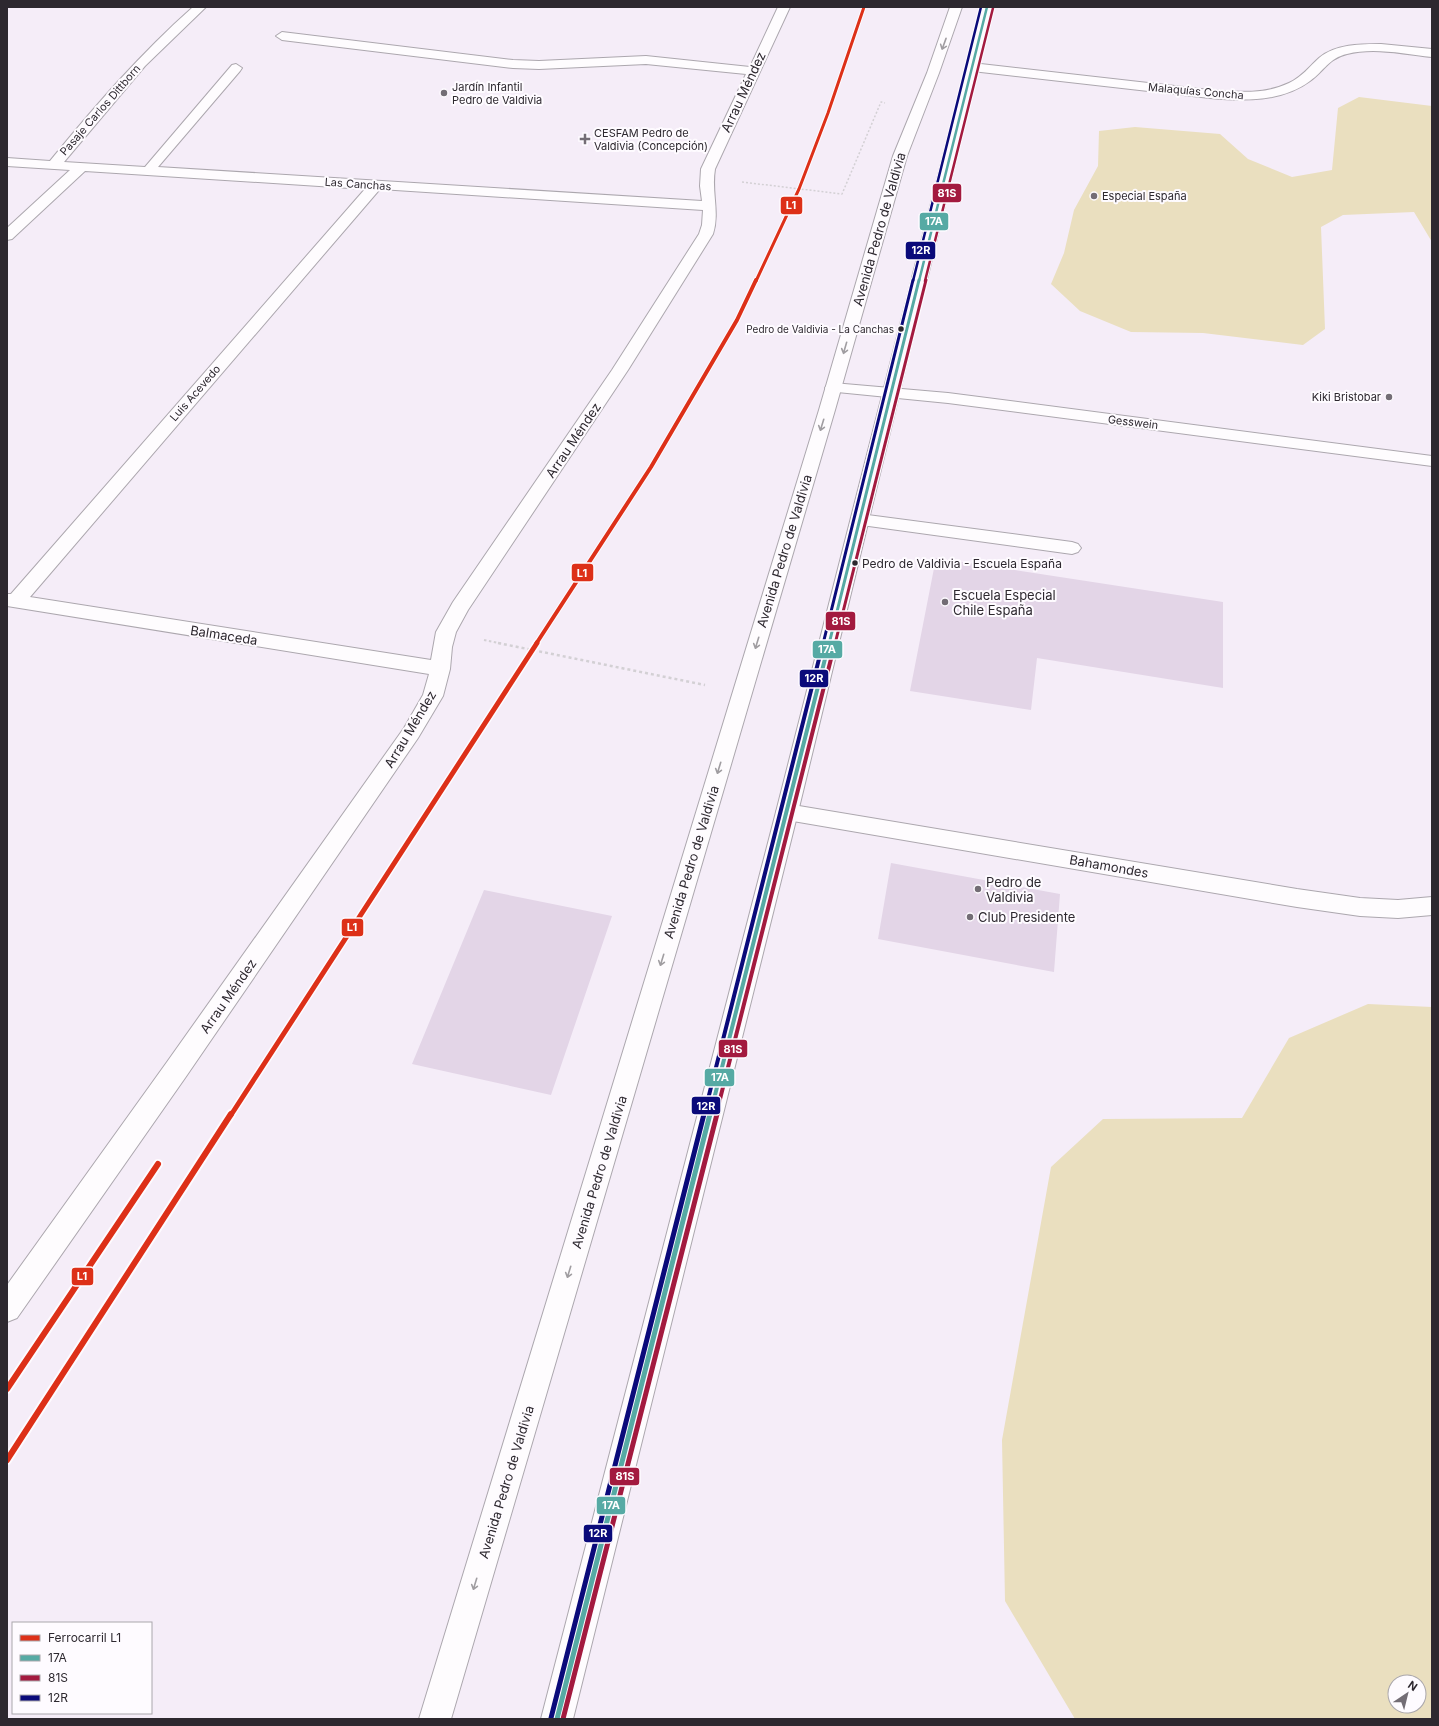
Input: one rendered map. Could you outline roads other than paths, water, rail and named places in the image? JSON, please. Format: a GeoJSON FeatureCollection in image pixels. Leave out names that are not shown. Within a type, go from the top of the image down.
{"type":"FeatureCollection","features":[{"type":"Feature","properties":{"kind":"street","name":"Pasaje Carlos Dittborn"},"geometry":{"type":"LineString","coordinates":[[54,165],[128,76],[167,36],[200,7]]}},
{"type":"Feature","properties":{"kind":"street","name":"Arrau Méndez"},"geometry":{"type":"LineString","coordinates":[[7,1308],[176,1070],[411,733],[433,696],[440,669],[442,647],[446,632],[460,607],[620,370],[706,234],[711,219],[706,181],[711,160],[784,7]]}},
{"type":"Feature","properties":{"kind":"street","name":"Avenida Pedro de Valdivia"},"geometry":{"type":"LineString","coordinates":[[435,1719],[833,388],[900,156],[933,73],[956,7]]}},
{"type":"Feature","properties":{"kind":"street"},"geometry":{"type":"LineString","coordinates":[[557,1719],[787,812],[986,7]]}},
{"type":"Feature","properties":{"kind":"street"},"geometry":{"type":"LineString","coordinates":[[282,36],[519,64],[634,60],[754,71]]}},
{"type":"Feature","properties":{"kind":"street","name":"Malaquías Concha"},"geometry":{"type":"LineString","coordinates":[[972,66],[1210,94],[1250,96],[1268,94],[1298,85],[1307,78],[1323,60],[1345,51],[1375,48],[1432,53]]}},
{"type":"Feature","properties":{"kind":"street"},"geometry":{"type":"LineString","coordinates":[[149,170],[236,68]]}},
{"type":"Feature","properties":{"kind":"street","name":"Las Canchas"},"geometry":{"type":"LineString","coordinates":[[7,162],[710,206]]}},
{"type":"Feature","properties":{"kind":"street","name":"Pasaje Carlos Dittborn"},"geometry":{"type":"LineString","coordinates":[[7,236],[82,166]]}},
{"type":"Feature","properties":{"kind":"street","name":"Luis Acevedo"},"geometry":{"type":"LineString","coordinates":[[11,601],[376,185]]}},
{"type":"Feature","properties":{"kind":"street","name":"Gesswein"},"geometry":{"type":"LineString","coordinates":[[833,388],[948,398],[1432,461]]}},
{"type":"Feature","properties":{"kind":"street"},"geometry":{"type":"LineString","coordinates":[[860,520],[1072,548]]}},
{"type":"Feature","properties":{"kind":"street","name":"Balmaceda"},"geometry":{"type":"LineString","coordinates":[[11,601],[440,669]]}},
{"type":"Feature","properties":{"kind":"street","name":"Bahamondes"},"geometry":{"type":"LineString","coordinates":[[787,812],[1297,898],[1360,907],[1398,910],[1432,906]]}},
{"type":"Feature","properties":{"kind":"rail line","name":"L1"},"geometry":{"type":"LineString","coordinates":[[7,1460],[651,467],[737,320],[799,189],[828,113],[864,7]]}},
{"type":"Feature","properties":{"kind":"rail line","name":"L1"},"geometry":{"type":"LineString","coordinates":[[7,1389],[158,1164]]}},
{"type":"Feature","properties":{"kind":"place","name":"Jardín Infantil Pedro de Valdivia"},"geometry":{"type":"Point","coordinates":[444,93]}},
{"type":"Feature","properties":{"kind":"place","name":"CESFAM Pedro de Valdivia (Concepción)"},"geometry":{"type":"Point","coordinates":[585,139]}},
{"type":"Feature","properties":{"kind":"place","name":"Especial España"},"geometry":{"type":"Point","coordinates":[1094,196]}},
{"type":"Feature","properties":{"kind":"place","name":"Pedro de Valdivia - La Canchas"},"geometry":{"type":"Point","coordinates":[901,329]}},
{"type":"Feature","properties":{"kind":"place","name":"Kiki Bristobar"},"geometry":{"type":"Point","coordinates":[1389,397]}},
{"type":"Feature","properties":{"kind":"place","name":"Pedro de Valdivia - Escuela España"},"geometry":{"type":"Point","coordinates":[855,563]}},
{"type":"Feature","properties":{"kind":"place","name":"Escuela Especial Chile España"},"geometry":{"type":"Point","coordinates":[945,602]}},
{"type":"Feature","properties":{"kind":"place","name":"Pedro de Valdivia"},"geometry":{"type":"Point","coordinates":[978,889]}},
{"type":"Feature","properties":{"kind":"place","name":"Club Presidente"},"geometry":{"type":"Point","coordinates":[970,917]}}]}
